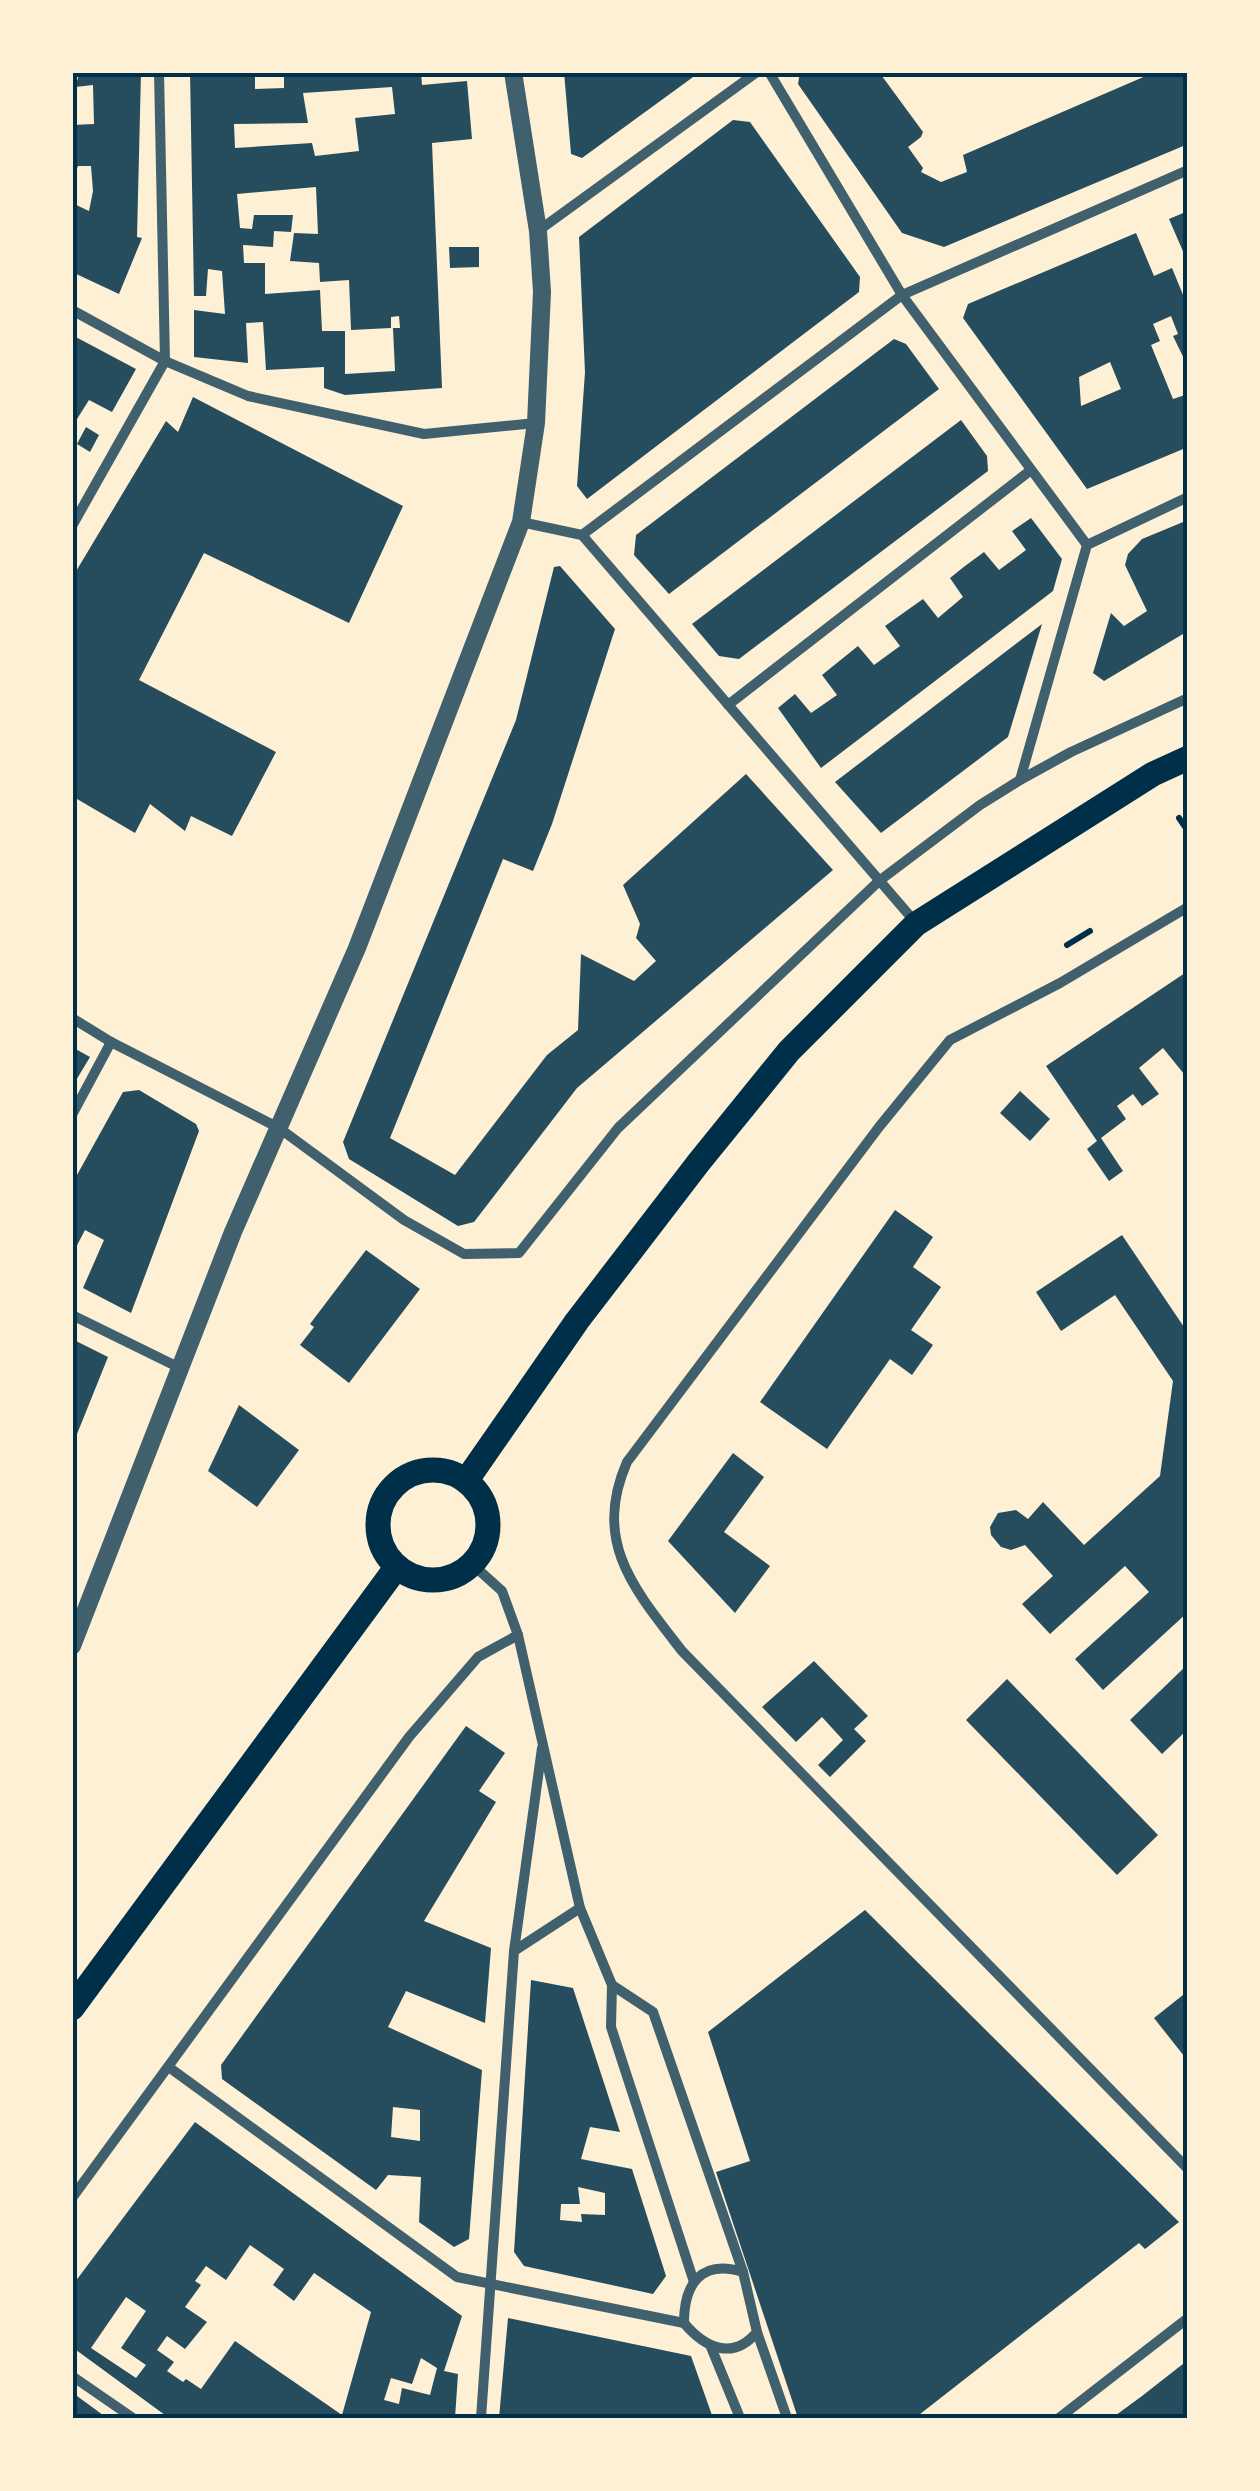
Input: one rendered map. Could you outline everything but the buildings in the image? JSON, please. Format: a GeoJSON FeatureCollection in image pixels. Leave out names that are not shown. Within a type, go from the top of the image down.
{"type":"FeatureCollection","features":[{"type":"Feature","properties":{"kind":"main road"},"geometry":{"type":"LineString","coordinates":[[466,1480],[577,1321],[789,1051],[916,924],[1153,774],[1188,758]]}},
{"type":"Feature","properties":{"kind":"main road"},"geometry":{"type":"LineString","coordinates":[[430,1470],[449,1472],[466,1480],[479,1494],[487,1512],[488,1531],[483,1549],[472,1564],[443,1580],[427,1581],[396,1568],[384,1553],[377,1517],[396,1484],[412,1474],[430,1470]]}},
{"type":"Feature","properties":{"kind":"main road"},"geometry":{"type":"LineString","coordinates":[[72,2008],[396,1568]]}},
{"type":"Feature","properties":{"kind":"street"},"geometry":{"type":"LineString","coordinates":[[72,526],[165,360],[159,72]]}},
{"type":"Feature","properties":{"kind":"street"},"geometry":{"type":"LineString","coordinates":[[72,1646],[233,1232],[356,948],[521,522],[536,423],[542,292],[538,231],[513,72]]}},
{"type":"Feature","properties":{"kind":"street"},"geometry":{"type":"LineString","coordinates":[[538,231],[757,72]]}},
{"type":"Feature","properties":{"kind":"street"},"geometry":{"type":"LineString","coordinates":[[769,72],[902,295],[1087,545]]}},
{"type":"Feature","properties":{"kind":"street"},"geometry":{"type":"LineString","coordinates":[[582,535],[902,295],[1188,170]]}},
{"type":"Feature","properties":{"kind":"street"},"geometry":{"type":"LineString","coordinates":[[72,310],[165,360],[248,396],[424,434],[536,423]]}},
{"type":"Feature","properties":{"kind":"street"},"geometry":{"type":"LineString","coordinates":[[728,705],[1030,470]]}},
{"type":"Feature","properties":{"kind":"street"},"geometry":{"type":"LineString","coordinates":[[1020,780],[1087,545],[1188,498]]}},
{"type":"Feature","properties":{"kind":"street"},"geometry":{"type":"LineString","coordinates":[[521,522],[582,535],[916,924]]}},
{"type":"Feature","properties":{"kind":"street"},"geometry":{"type":"LineString","coordinates":[[72,1018],[279,1128],[404,1220],[464,1254],[519,1253],[618,1128],[878,882],[922,846],[1020,780],[1188,698]]}},
{"type":"Feature","properties":{"kind":"street"},"geometry":{"type":"LineString","coordinates":[[1188,907],[1060,983],[950,1040],[878,1127],[627,1462],[616,1488],[612,1518],[625,1565],[647,1606],[682,1650],[1188,2170]]}},
{"type":"Feature","properties":{"kind":"street"},"geometry":{"type":"LineString","coordinates":[[72,1115],[111,1042]]}},
{"type":"Feature","properties":{"kind":"street"},"geometry":{"type":"LineString","coordinates":[[72,1315],[180,1368]]}},
{"type":"Feature","properties":{"kind":"street"},"geometry":{"type":"LineString","coordinates":[[472,1564],[502,1591],[518,1634],[580,1908],[612,1985],[611,2028],[694,2282]]}},
{"type":"Feature","properties":{"kind":"street"},"geometry":{"type":"LineString","coordinates":[[72,2198],[409,1737],[478,1657],[518,1634]]}},
{"type":"Feature","properties":{"kind":"street"},"geometry":{"type":"LineString","coordinates":[[480,2418],[514,1951],[543,1742]]}},
{"type":"Feature","properties":{"kind":"street"},"geometry":{"type":"LineString","coordinates":[[514,1951],[580,1908]]}},
{"type":"Feature","properties":{"kind":"street"},"geometry":{"type":"LineString","coordinates":[[612,1985],[653,2012],[743,2272],[757,2332],[788,2418]]}},
{"type":"Feature","properties":{"kind":"street"},"geometry":{"type":"LineString","coordinates":[[170,2068],[457,2276],[684,2324],[710,2347],[740,2418]]}},
{"type":"Feature","properties":{"kind":"street"},"geometry":{"type":"LineString","coordinates":[[684,2324],[687,2293],[694,2282],[716,2268],[743,2272]]}},
{"type":"Feature","properties":{"kind":"street"},"geometry":{"type":"LineString","coordinates":[[1059,2418],[1188,2318]]}},
{"type":"Feature","properties":{"kind":"street"},"geometry":{"type":"LineString","coordinates":[[710,2347],[737,2348],[750,2342],[757,2332]]}},
{"type":"Feature","properties":{"kind":"street"},"geometry":{"type":"LineString","coordinates":[[72,2376],[134,2418]]}},
{"type":"Feature","properties":{"kind":"path"},"geometry":{"type":"LineString","coordinates":[[1179,818],[1188,831]]}}]}
